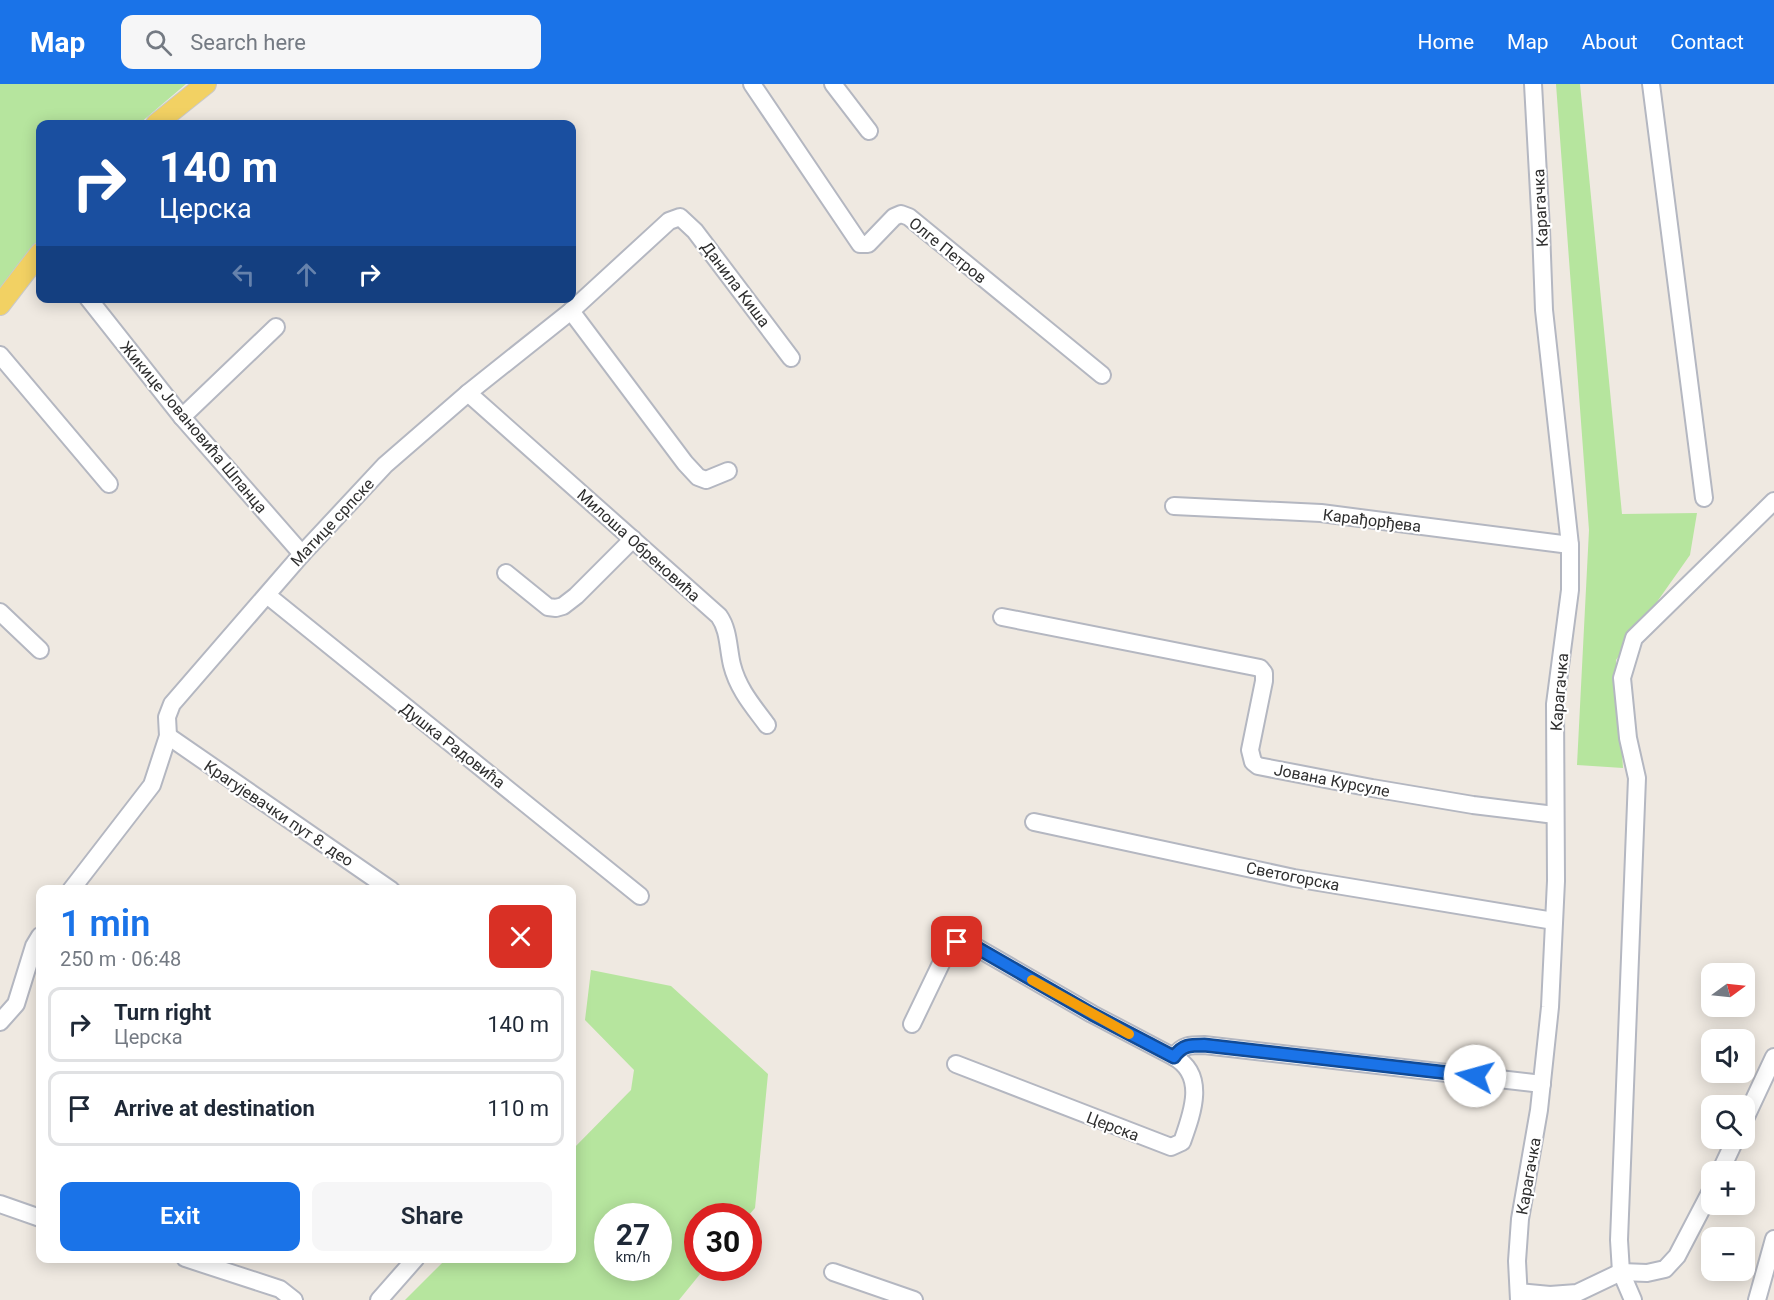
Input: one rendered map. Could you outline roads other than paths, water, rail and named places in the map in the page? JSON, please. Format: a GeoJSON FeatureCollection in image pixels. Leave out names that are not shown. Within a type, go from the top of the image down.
{"type":"FeatureCollection","features":[{"type":"Feature","properties":{"kind":"main road"},"geometry":{"type":"LineString","coordinates":[[161,120],[207,84]]}},
{"type":"Feature","properties":{"kind":"main road"},"geometry":{"type":"LineString","coordinates":[[0,305],[36,258]]}},
{"type":"Feature","properties":{"kind":"street","name":"Олге Петров"},"geometry":{"type":"LineString","coordinates":[[752,84],[860,244],[868,244],[894,216],[901,214],[909,217],[1102,375]]}},
{"type":"Feature","properties":{"kind":"street"},"geometry":{"type":"LineString","coordinates":[[833,84],[868,131]]}},
{"type":"Feature","properties":{"kind":"street","name":"Карагачка"},"geometry":{"type":"LineString","coordinates":[[1519,1296],[1517,1261],[1520,1218],[1536,1132],[1550,1006],[1554,921],[1555,704],[1570,590],[1570,545],[1544,310],[1533,84]]}},
{"type":"Feature","properties":{"kind":"street"},"geometry":{"type":"LineString","coordinates":[[1651,84],[1704,498]]}},
{"type":"Feature","properties":{"kind":"street","name":"Данила Киша"},"geometry":{"type":"LineString","coordinates":[[675,218],[680,217],[687,221],[791,358]]}},
{"type":"Feature","properties":{"kind":"street","name":"Матице српске"},"geometry":{"type":"LineString","coordinates":[[78,885],[152,786],[168,736],[166,717],[172,704],[302,554],[385,465],[468,393],[571,311],[675,218]]}},
{"type":"Feature","properties":{"kind":"street","name":"Жикице Јовановића Шпанца"},"geometry":{"type":"LineString","coordinates":[[92,303],[182,417],[302,554]]}},
{"type":"Feature","properties":{"kind":"street"},"geometry":{"type":"LineString","coordinates":[[571,311],[685,463],[698,477],[706,480],[728,471]]}},
{"type":"Feature","properties":{"kind":"street"},"geometry":{"type":"LineString","coordinates":[[182,417],[276,327]]}},
{"type":"Feature","properties":{"kind":"street"},"geometry":{"type":"LineString","coordinates":[[0,355],[109,484]]}},
{"type":"Feature","properties":{"kind":"street","name":"Милоша Обреновића"},"geometry":{"type":"LineString","coordinates":[[468,393],[723,621],[732,667],[742,692],[767,725]]}},
{"type":"Feature","properties":{"kind":"street"},"geometry":{"type":"LineString","coordinates":[[1633,1300],[1621,1272],[1618,1240],[1637,778],[1628,738],[1622,678],[1634,638],[1774,501]]}},
{"type":"Feature","properties":{"kind":"street","name":"Карађорђева"},"geometry":{"type":"LineString","coordinates":[[1174,507],[1321,513],[1570,545]]}},
{"type":"Feature","properties":{"kind":"street"},"geometry":{"type":"LineString","coordinates":[[506,573],[548,607],[556,608],[576,596],[633,539]]}},
{"type":"Feature","properties":{"kind":"street","name":"Душка Радовића"},"geometry":{"type":"LineString","coordinates":[[267,595],[640,896]]}},
{"type":"Feature","properties":{"kind":"street"},"geometry":{"type":"LineString","coordinates":[[0,612],[40,650]]}},
{"type":"Feature","properties":{"kind":"street","name":"Јована Курсуле"},"geometry":{"type":"LineString","coordinates":[[1002,616],[1260,668],[1264,673],[1264,681],[1250,750],[1253,762],[1258,766],[1462,803],[1555,815]]}},
{"type":"Feature","properties":{"kind":"street","name":"Крагујевачки пут 8. део"},"geometry":{"type":"LineString","coordinates":[[168,736],[384,885]]}},
{"type":"Feature","properties":{"kind":"street","name":"Светогорска"},"geometry":{"type":"LineString","coordinates":[[1034,822],[1294,878],[1554,921]]}},
{"type":"Feature","properties":{"kind":"street","name":"Церска"},"geometry":{"type":"LineString","coordinates":[[912,1024],[949,947],[957,942],[967,942],[1092,1014],[1174,1057],[1187,1068],[1193,1079],[1195,1093],[1192,1115],[1182,1142],[1171,1148],[956,1064]]}},
{"type":"Feature","properties":{"kind":"street"},"geometry":{"type":"LineString","coordinates":[[0,1022],[16,1004],[36,943]]}},
{"type":"Feature","properties":{"kind":"street"},"geometry":{"type":"LineString","coordinates":[[1174,1057],[1185,1046],[1204,1045],[1542,1084]]}},
{"type":"Feature","properties":{"kind":"street"},"geometry":{"type":"LineString","coordinates":[[1755,1098],[1774,1058]]}},
{"type":"Feature","properties":{"kind":"street"},"geometry":{"type":"LineString","coordinates":[[0,1204],[36,1217]]}},
{"type":"Feature","properties":{"kind":"street"},"geometry":{"type":"LineString","coordinates":[[1519,1296],[1577,1293],[1621,1272],[1647,1273],[1665,1269],[1677,1256],[1701,1210]]}},
{"type":"Feature","properties":{"kind":"street"},"geometry":{"type":"LineString","coordinates":[[1757,1300],[1774,1239]]}},
{"type":"Feature","properties":{"kind":"street"},"geometry":{"type":"LineString","coordinates":[[199,1263],[280,1289],[294,1300]]}},
{"type":"Feature","properties":{"kind":"street"},"geometry":{"type":"LineString","coordinates":[[379,1300],[412,1263]]}},
{"type":"Feature","properties":{"kind":"street"},"geometry":{"type":"LineString","coordinates":[[833,1272],[914,1300]]}}]}
